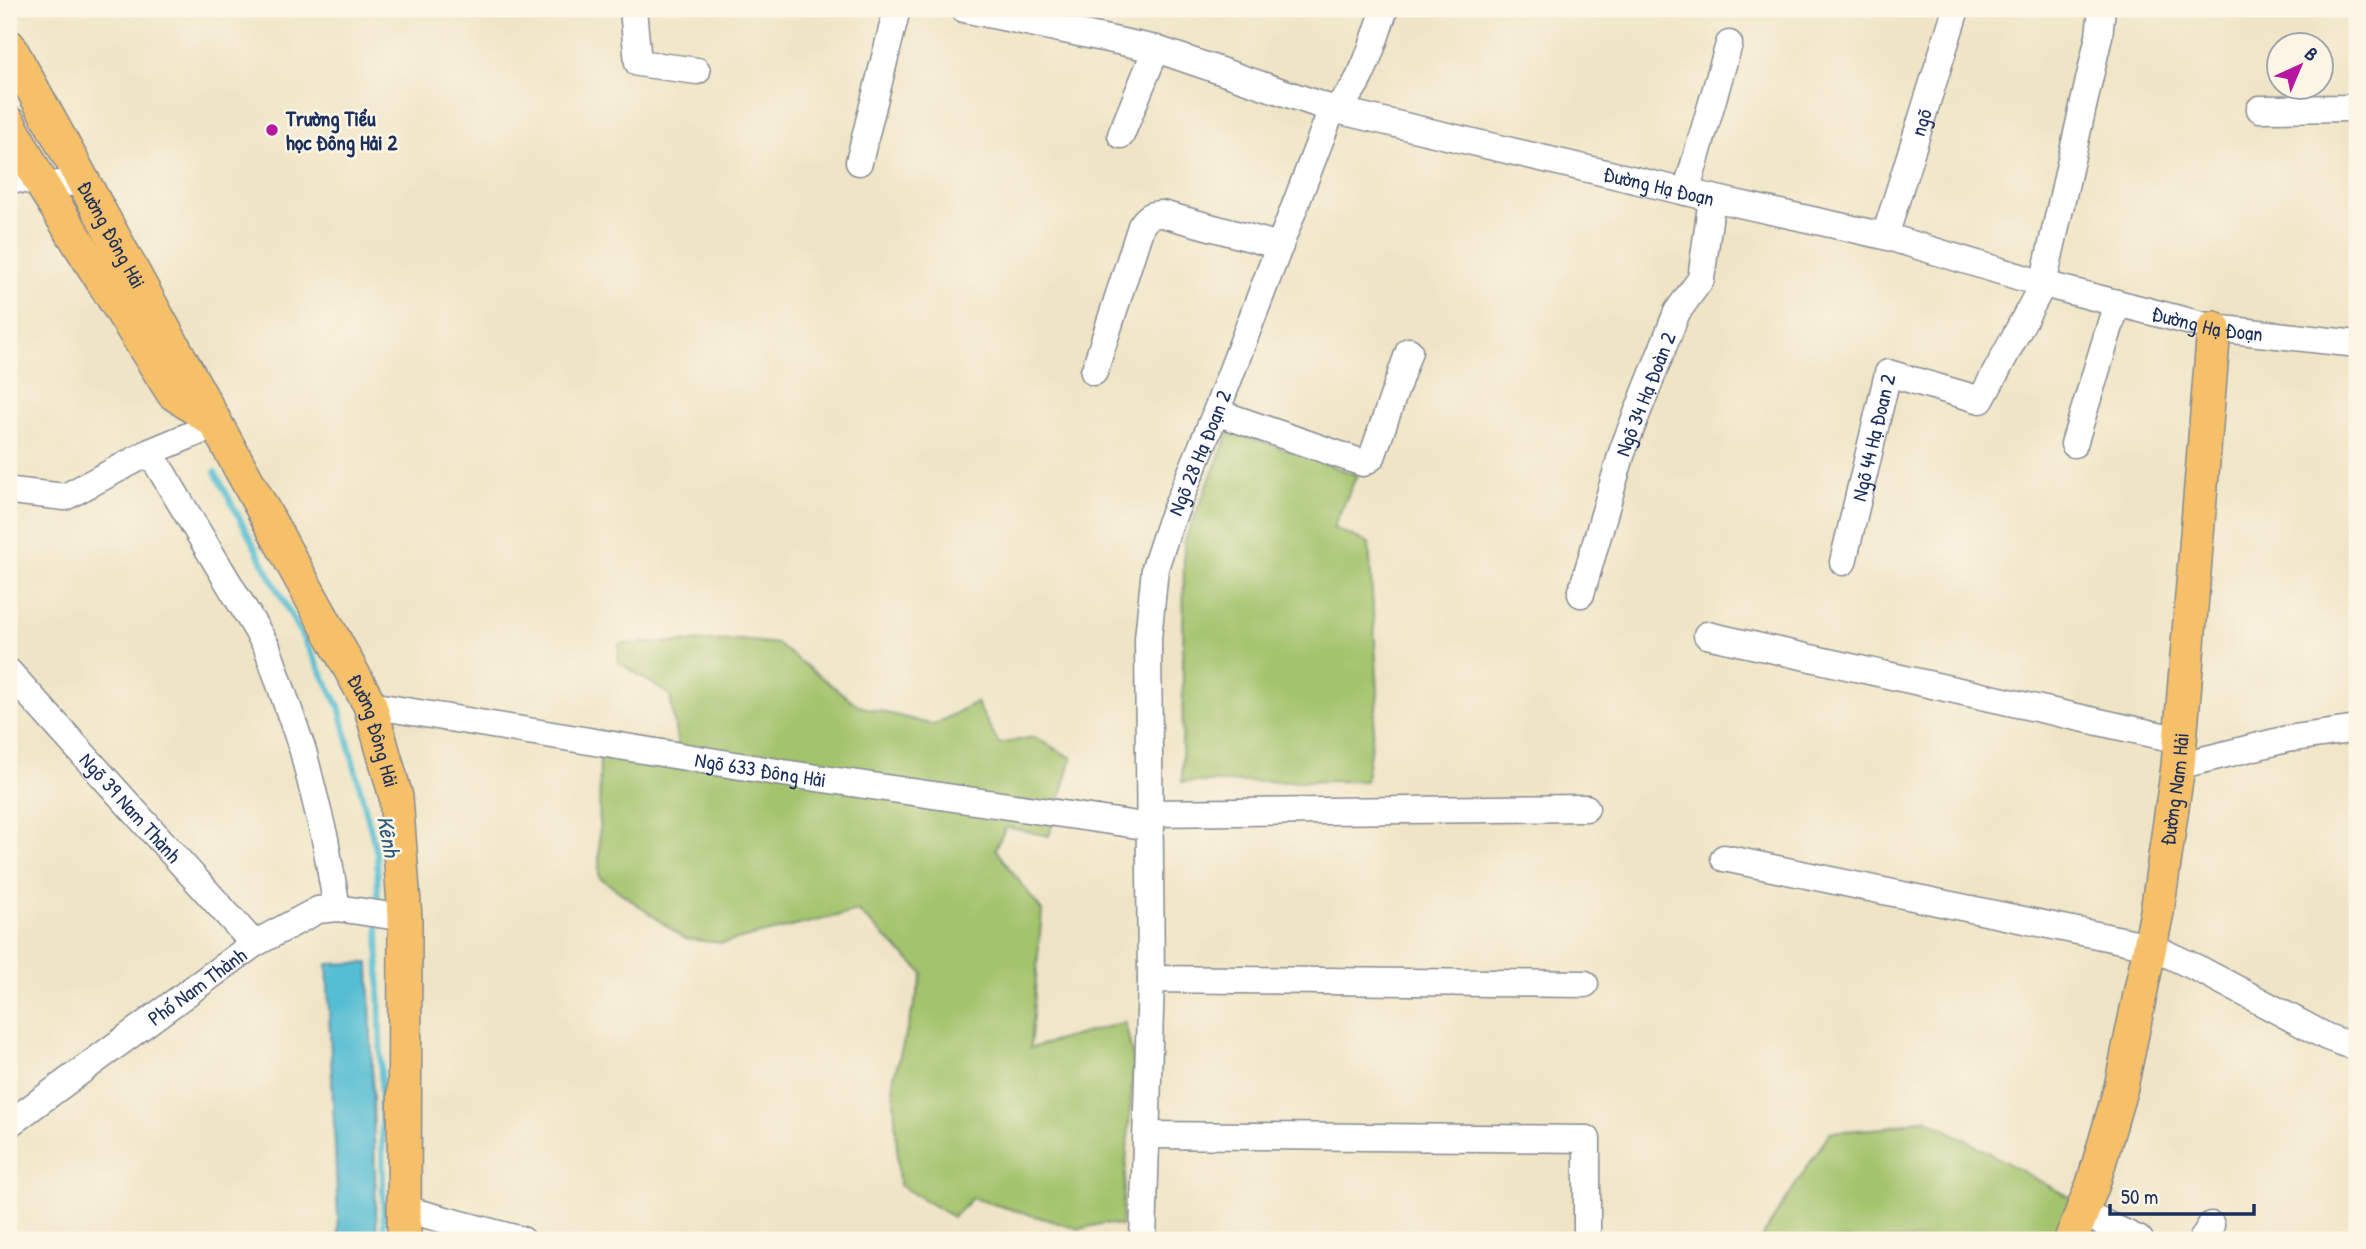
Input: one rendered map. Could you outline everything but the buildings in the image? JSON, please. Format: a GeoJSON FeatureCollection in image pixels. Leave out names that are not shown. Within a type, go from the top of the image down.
{"type":"FeatureCollection","features":[{"type":"Feature","properties":{"kind":"main road","name":"Đường Đông Hải"},"geometry":{"type":"LineString","coordinates":[[9,46],[370,705],[396,797],[404,1224]]}},
{"type":"Feature","properties":{"kind":"main road","name":"Đường Đông Hải"},"geometry":{"type":"LineString","coordinates":[[10,128],[41,183],[173,393],[217,424]]}},
{"type":"Feature","properties":{"kind":"main road","name":"Đường Nam Hải"},"geometry":{"type":"LineString","coordinates":[[2076,1226],[2105,1147],[2121,1087],[2158,912],[2179,753],[2214,328]]}},
{"type":"Feature","properties":{"kind":"street"},"geometry":{"type":"LineString","coordinates":[[633,9],[638,63],[697,71]]}},
{"type":"Feature","properties":{"kind":"street"},"geometry":{"type":"LineString","coordinates":[[859,162],[897,9]]}},
{"type":"Feature","properties":{"kind":"street","name":"Đường Hạ Đoạn"},"geometry":{"type":"LineString","coordinates":[[964,9],[1156,49],[1332,109],[1885,236],[2043,284],[2214,328],[2357,344]]}},
{"type":"Feature","properties":{"kind":"street"},"geometry":{"type":"LineString","coordinates":[[1332,109],[1342,105],[1357,82],[1385,9]]}},
{"type":"Feature","properties":{"kind":"street","name":"ngõ"},"geometry":{"type":"LineString","coordinates":[[1885,236],[1956,9]]}},
{"type":"Feature","properties":{"kind":"street"},"geometry":{"type":"LineString","coordinates":[[2043,284],[2099,36],[2102,9]]}},
{"type":"Feature","properties":{"kind":"street"},"geometry":{"type":"LineString","coordinates":[[1686,192],[1730,44]]}},
{"type":"Feature","properties":{"kind":"street"},"geometry":{"type":"LineString","coordinates":[[1121,135],[1156,49]]}},
{"type":"Feature","properties":{"kind":"street"},"geometry":{"type":"LineString","coordinates":[[2260,109],[2357,108]]}},
{"type":"Feature","properties":{"kind":"street","name":"Ngõ 28 Hạ Đoạn 2"},"geometry":{"type":"LineString","coordinates":[[1143,1240],[1152,979],[1148,639],[1155,568],[1170,523],[1216,412],[1332,109]]}},
{"type":"Feature","properties":{"kind":"street"},"geometry":{"type":"LineString","coordinates":[[10,128],[58,138]]}},
{"type":"Feature","properties":{"kind":"street"},"geometry":{"type":"LineString","coordinates":[[9,177],[52,185],[82,181]]}},
{"type":"Feature","properties":{"kind":"street","name":"Ngõ 34 Hạ Đoàn 2"},"geometry":{"type":"LineString","coordinates":[[1581,594],[1623,449],[1677,312],[1701,279],[1712,198]]}},
{"type":"Feature","properties":{"kind":"street"},"geometry":{"type":"LineString","coordinates":[[1094,372],[1141,226],[1147,217],[1162,214],[1280,246]]}},
{"type":"Feature","properties":{"kind":"street","name":"Ngõ 44 Hạ Đoan 2"},"geometry":{"type":"LineString","coordinates":[[1843,562],[1888,373],[1981,400],[2043,284]]}},
{"type":"Feature","properties":{"kind":"street"},"geometry":{"type":"LineString","coordinates":[[2074,444],[2117,303]]}},
{"type":"Feature","properties":{"kind":"street"},"geometry":{"type":"LineString","coordinates":[[1216,412],[1363,463],[1372,457],[1409,351]]}},
{"type":"Feature","properties":{"kind":"street"},"geometry":{"type":"LineString","coordinates":[[9,493],[12,491],[65,497],[150,452],[217,424]]}},
{"type":"Feature","properties":{"kind":"street"},"geometry":{"type":"LineString","coordinates":[[150,452],[267,647],[303,751],[325,839],[337,908]]}},
{"type":"Feature","properties":{"kind":"street"},"geometry":{"type":"LineString","coordinates":[[1707,635],[2179,753],[2357,729]]}},
{"type":"Feature","properties":{"kind":"street","name":"Ngõ 39 Nam Thành"},"geometry":{"type":"LineString","coordinates":[[9,672],[254,944]]}},
{"type":"Feature","properties":{"kind":"street","name":"Ngõ 633 Đông Hải"},"geometry":{"type":"LineString","coordinates":[[370,705],[783,773],[1151,820],[1586,808]]}},
{"type":"Feature","properties":{"kind":"street"},"geometry":{"type":"LineString","coordinates":[[1724,858],[2150,946],[2327,1037],[2357,1048]]}},
{"type":"Feature","properties":{"kind":"street","name":"Phố Nam Thành"},"geometry":{"type":"LineString","coordinates":[[9,1124],[254,944],[318,910],[337,908],[399,917]]}},
{"type":"Feature","properties":{"kind":"street"},"geometry":{"type":"LineString","coordinates":[[1152,979],[1585,984]]}},
{"type":"Feature","properties":{"kind":"street"},"geometry":{"type":"LineString","coordinates":[[1148,1135],[1587,1139],[1587,1240]]}},
{"type":"Feature","properties":{"kind":"street"},"geometry":{"type":"LineString","coordinates":[[404,1224],[522,1240]]}},
{"type":"Feature","properties":{"kind":"street"},"geometry":{"type":"LineString","coordinates":[[2076,1226],[2140,1240]]}},
{"type":"Feature","properties":{"kind":"green space"},"geometry":{"type":"Polygon","coordinates":[[[1230,430],[1357,475],[1333,528],[1369,543],[1378,693],[1366,781],[1182,782],[1184,542],[1230,430]]]}},
{"type":"Feature","properties":{"kind":"green space"},"geometry":{"type":"Polygon","coordinates":[[[744,640],[777,644],[859,706],[934,725],[976,702],[999,744],[1034,737],[1072,758],[1049,836],[1006,827],[995,849],[1042,911],[1030,1048],[1125,1022],[1134,1063],[1121,1226],[1104,1223],[1080,1229],[972,1198],[953,1217],[899,1185],[893,1080],[923,973],[858,911],[723,943],[685,939],[599,877],[600,731],[678,747],[670,695],[618,662],[619,644],[744,640]]]}},
{"type":"Feature","properties":{"kind":"green space"},"geometry":{"type":"Polygon","coordinates":[[[1926,1118],[2072,1199],[2051,1240],[1760,1240],[1830,1132],[1884,1128],[1926,1118]]]}},
{"type":"Feature","properties":{"kind":"water"},"geometry":{"type":"Polygon","coordinates":[[[369,963],[377,1240],[339,1240],[327,964],[369,963]]]}},
{"type":"Feature","properties":{"kind":"waterway","name":"Kênh"},"geometry":{"type":"LineString","coordinates":[[215,472],[339,706],[377,854],[378,906]]}},
{"type":"Feature","properties":{"kind":"waterway","name":"Kênh"},"geometry":{"type":"LineString","coordinates":[[378,920],[384,1240]]}},
{"type":"Feature","properties":{"kind":"place","name":"Trường Tiểu học Đông Hải 2"},"geometry":{"type":"Point","coordinates":[272,130]}}]}
